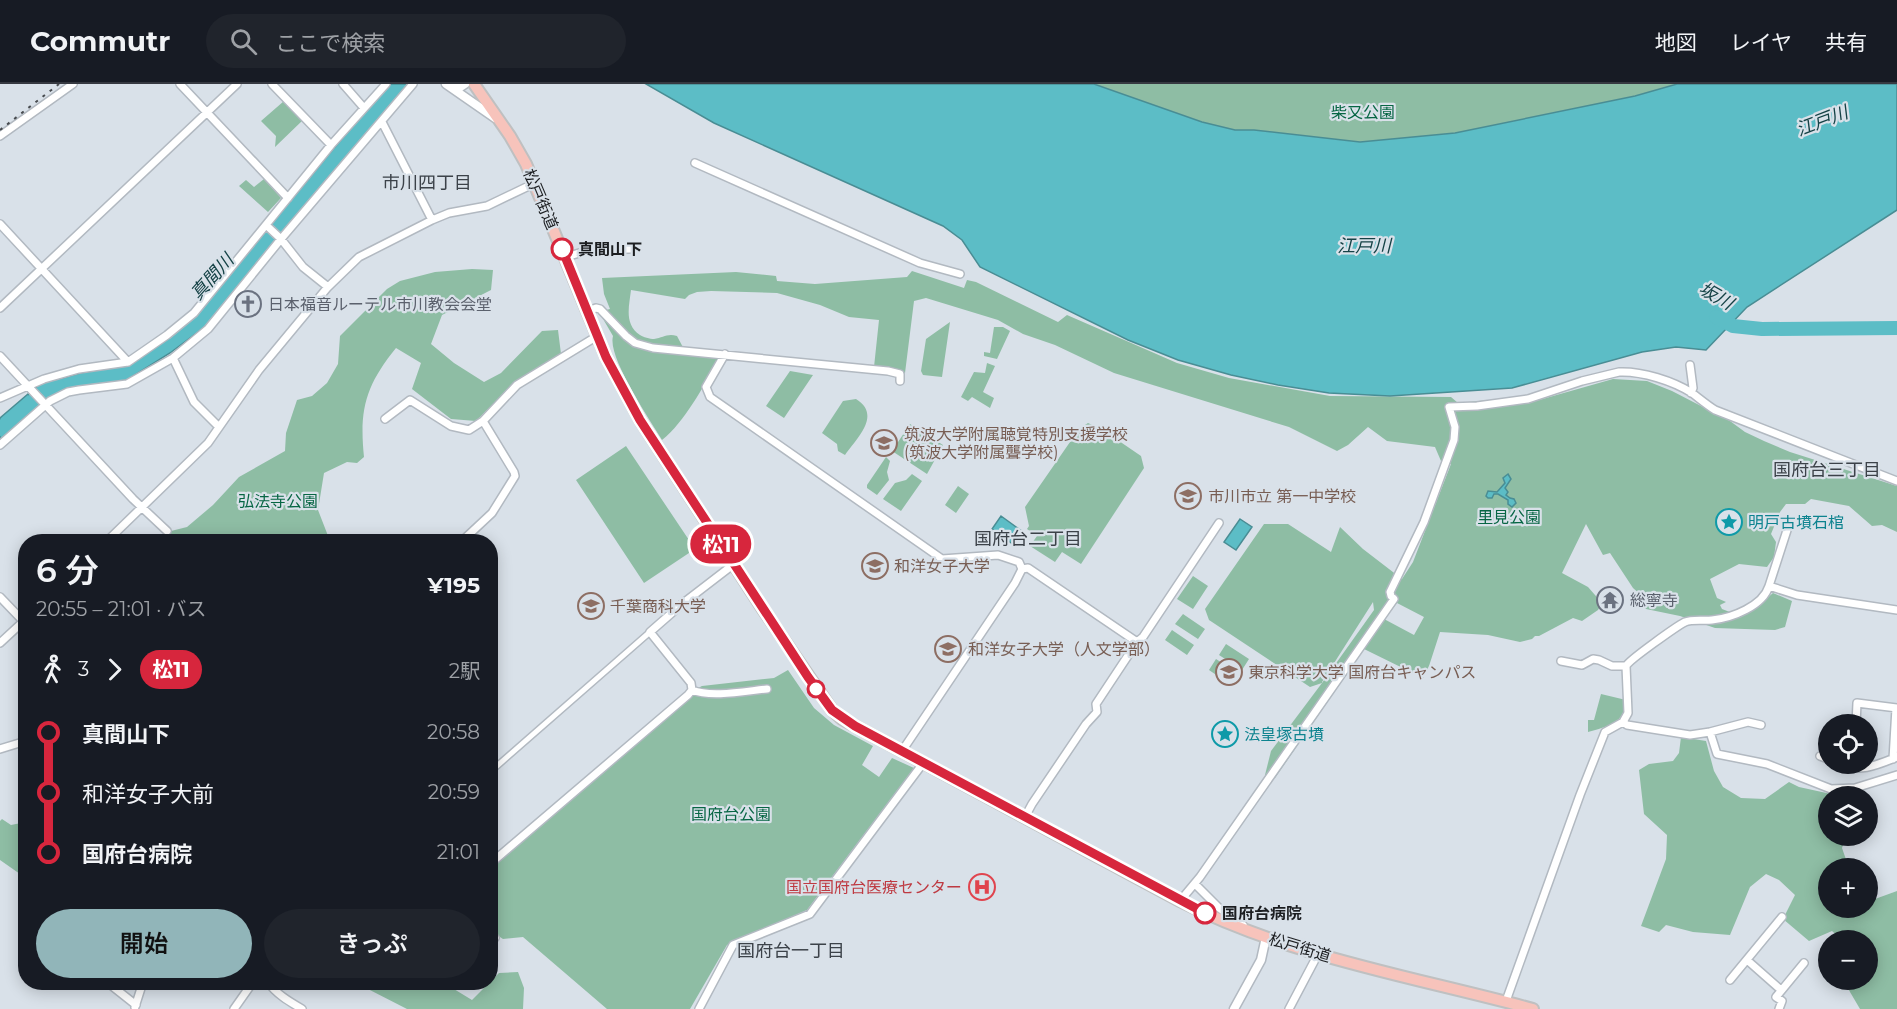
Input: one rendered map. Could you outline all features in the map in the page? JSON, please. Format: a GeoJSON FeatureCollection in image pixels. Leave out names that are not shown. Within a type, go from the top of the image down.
{"type":"FeatureCollection","features":[{"type":"Feature","properties":{"kind":"main road","name":"松戸街道"},"geometry":{"type":"LineString","coordinates":[[478,86],[519,151],[611,366],[640,420],[832,710],[842,719],[1180,901],[1262,935],[1318,954],[1533,1009]]}},
{"type":"Feature","properties":{"kind":"street"},"geometry":{"type":"LineString","coordinates":[[0,136],[73,84]]}},
{"type":"Feature","properties":{"kind":"street"},"geometry":{"type":"LineString","coordinates":[[180,84],[288,198]]}},
{"type":"Feature","properties":{"kind":"street"},"geometry":{"type":"LineString","coordinates":[[0,308],[237,84]]}},
{"type":"Feature","properties":{"kind":"street"},"geometry":{"type":"LineString","coordinates":[[272,84],[331,144]]}},
{"type":"Feature","properties":{"kind":"street"},"geometry":{"type":"LineString","coordinates":[[343,84],[364,108]]}},
{"type":"Feature","properties":{"kind":"street"},"geometry":{"type":"LineString","coordinates":[[0,398],[27,385],[79,369],[128,362],[167,335],[194,313],[331,144],[386,84]]}},
{"type":"Feature","properties":{"kind":"street"},"geometry":{"type":"LineString","coordinates":[[0,445],[46,404],[68,392],[128,384],[173,358],[208,329],[281,238],[413,84]]}},
{"type":"Feature","properties":{"kind":"street"},"geometry":{"type":"LineString","coordinates":[[449,85],[459,88],[465,84]]}},
{"type":"Feature","properties":{"kind":"street"},"geometry":{"type":"LineString","coordinates":[[449,85],[501,123]]}},
{"type":"Feature","properties":{"kind":"street"},"geometry":{"type":"LineString","coordinates":[[382,122],[432,220]]}},
{"type":"Feature","properties":{"kind":"street"},"geometry":{"type":"LineString","coordinates":[[695,164],[920,263],[960,274]]}},
{"type":"Feature","properties":{"kind":"street"},"geometry":{"type":"LineString","coordinates":[[114,534],[208,443],[245,388],[328,287],[359,257],[432,220],[449,213],[487,206],[534,183]]}},
{"type":"Feature","properties":{"kind":"street"},"geometry":{"type":"LineString","coordinates":[[0,224],[128,362]]}},
{"type":"Feature","properties":{"kind":"street"},"geometry":{"type":"LineString","coordinates":[[266,225],[281,238],[303,267],[328,287]]}},
{"type":"Feature","properties":{"kind":"street"},"geometry":{"type":"LineString","coordinates":[[566,257],[589,250],[630,249]]}},
{"type":"Feature","properties":{"kind":"street"},"geometry":{"type":"LineString","coordinates":[[588,311],[600,309],[626,336],[653,348],[888,371],[900,375],[900,381]]}},
{"type":"Feature","properties":{"kind":"street"},"geometry":{"type":"LineString","coordinates":[[385,419],[410,400],[451,426],[469,430],[483,421],[517,385],[599,335]]}},
{"type":"Feature","properties":{"kind":"street"},"geometry":{"type":"LineString","coordinates":[[725,354],[706,387],[710,397],[808,463],[942,559],[998,555],[1019,562],[1022,569],[1015,583],[902,751]]}},
{"type":"Feature","properties":{"kind":"street"},"geometry":{"type":"LineString","coordinates":[[0,356],[167,531]]}},
{"type":"Feature","properties":{"kind":"street"},"geometry":{"type":"LineString","coordinates":[[173,358],[194,402],[219,427]]}},
{"type":"Feature","properties":{"kind":"street"},"geometry":{"type":"LineString","coordinates":[[1690,365],[1693,388],[1691,393]]}},
{"type":"Feature","properties":{"kind":"street"},"geometry":{"type":"LineString","coordinates":[[1180,901],[1195,884],[1394,598],[1390,592],[1424,522],[1454,440],[1455,427],[1449,407],[1478,406],[1524,399],[1582,381],[1627,372],[1659,379],[1691,393],[1716,410],[1897,481]]}},
{"type":"Feature","properties":{"kind":"street"},"geometry":{"type":"LineString","coordinates":[[470,534],[492,513],[515,476],[483,421]]}},
{"type":"Feature","properties":{"kind":"street"},"geometry":{"type":"LineString","coordinates":[[1506,1001],[1605,732],[1623,722],[1629,708],[1626,666],[1633,658],[1683,623],[1716,620],[1758,602],[1767,592],[1790,521]]}},
{"type":"Feature","properties":{"kind":"street"},"geometry":{"type":"LineString","coordinates":[[1025,817],[1086,724],[1094,717],[1097,712],[1096,704],[1219,523]]}},
{"type":"Feature","properties":{"kind":"street"},"geometry":{"type":"LineString","coordinates":[[498,765],[682,604],[734,564]]}},
{"type":"Feature","properties":{"kind":"street"},"geometry":{"type":"LineString","coordinates":[[1022,569],[1028,568],[1137,642]]}},
{"type":"Feature","properties":{"kind":"street"},"geometry":{"type":"LineString","coordinates":[[1769,586],[1797,595],[1897,610]]}},
{"type":"Feature","properties":{"kind":"street"},"geometry":{"type":"LineString","coordinates":[[0,597],[18,615]]}},
{"type":"Feature","properties":{"kind":"street"},"geometry":{"type":"LineString","coordinates":[[0,643],[18,628]]}},
{"type":"Feature","properties":{"kind":"street"},"geometry":{"type":"LineString","coordinates":[[650,632],[691,683],[692,690]]}},
{"type":"Feature","properties":{"kind":"street"},"geometry":{"type":"LineString","coordinates":[[1561,661],[1582,665],[1593,659],[1612,666],[1626,666]]}},
{"type":"Feature","properties":{"kind":"street"},"geometry":{"type":"LineString","coordinates":[[692,690],[723,693],[767,689]]}},
{"type":"Feature","properties":{"kind":"street"},"geometry":{"type":"LineString","coordinates":[[498,857],[692,690]]}},
{"type":"Feature","properties":{"kind":"street"},"geometry":{"type":"LineString","coordinates":[[1856,714],[1857,703],[1896,708],[1895,758],[1878,764]]}},
{"type":"Feature","properties":{"kind":"street"},"geometry":{"type":"LineString","coordinates":[[1623,722],[1627,725],[1690,735],[1748,722],[1761,725]]}},
{"type":"Feature","properties":{"kind":"street"},"geometry":{"type":"LineString","coordinates":[[1710,732],[1717,754],[1767,764],[1831,789],[1855,788],[1897,775]]}},
{"type":"Feature","properties":{"kind":"street"},"geometry":{"type":"LineString","coordinates":[[0,749],[18,743]]}},
{"type":"Feature","properties":{"kind":"street"},"geometry":{"type":"LineString","coordinates":[[699,1009],[734,945],[810,914],[924,762]]}},
{"type":"Feature","properties":{"kind":"street"},"geometry":{"type":"LineString","coordinates":[[1876,774],[1878,782]]}},
{"type":"Feature","properties":{"kind":"street"},"geometry":{"type":"LineString","coordinates":[[1195,884],[1219,908],[1262,935],[1261,960],[1234,1009]]}},
{"type":"Feature","properties":{"kind":"street"},"geometry":{"type":"LineString","coordinates":[[1730,980],[1782,917]]}},
{"type":"Feature","properties":{"kind":"street"},"geometry":{"type":"LineString","coordinates":[[1289,1009],[1318,954]]}},
{"type":"Feature","properties":{"kind":"street"},"geometry":{"type":"LineString","coordinates":[[1747,960],[1782,990]]}},
{"type":"Feature","properties":{"kind":"street"},"geometry":{"type":"LineString","coordinates":[[1779,1009],[1782,1001],[1776,997],[1804,963]]}},
{"type":"Feature","properties":{"kind":"street"},"geometry":{"type":"LineString","coordinates":[[116,990],[135,1007],[140,990]]}},
{"type":"Feature","properties":{"kind":"street"},"geometry":{"type":"LineString","coordinates":[[234,1009],[247,990]]}},
{"type":"Feature","properties":{"kind":"street"},"geometry":{"type":"LineString","coordinates":[[275,990],[302,1009]]}},
{"type":"Feature","properties":{"kind":"green space","name":"柴又公園"},"geometry":{"type":"Polygon","coordinates":[[[1094,84],[1677,84],[1635,96],[1455,133],[1360,142],[1254,130],[1235,130],[1202,122],[1094,84]]]}},
{"type":"Feature","properties":{"kind":"green space"},"geometry":{"type":"Polygon","coordinates":[[[284,101],[303,120],[275,147],[276,136],[261,121],[284,101]]]}},
{"type":"Feature","properties":{"kind":"green space"},"geometry":{"type":"Polygon","coordinates":[[[264,179],[281,198],[268,212],[239,186],[246,180],[254,187],[264,179]]]}},
{"type":"Feature","properties":{"kind":"green space","name":"弘法寺公園"},"geometry":{"type":"Polygon","coordinates":[[[493,270],[491,290],[442,315],[431,344],[454,363],[484,382],[501,373],[542,331],[558,330],[561,354],[516,381],[476,421],[451,419],[412,389],[421,363],[396,348],[371,386],[367,398],[363,425],[364,457],[357,463],[347,462],[324,473],[318,510],[327,534],[170,534],[171,531],[187,527],[213,505],[239,477],[285,451],[286,433],[297,400],[312,396],[327,383],[338,364],[340,336],[387,289],[400,281],[435,272],[493,270]]]}},
{"type":"Feature","properties":{"kind":"green space","name":"里見公園"},"geometry":{"type":"Polygon","coordinates":[[[912,271],[964,288],[967,280],[976,282],[1058,322],[1067,315],[1177,363],[1229,378],[1330,396],[1451,397],[1458,403],[1489,400],[1539,400],[1613,379],[1647,381],[1672,391],[1730,421],[1745,432],[1790,452],[1897,486],[1897,532],[1882,525],[1872,526],[1849,506],[1811,499],[1805,504],[1786,504],[1771,534],[1776,542],[1774,557],[1767,567],[1739,564],[1710,579],[1717,598],[1726,602],[1720,605],[1722,609],[1740,616],[1758,606],[1773,593],[1792,601],[1785,627],[1775,630],[1715,628],[1680,616],[1646,609],[1639,602],[1642,596],[1633,588],[1610,553],[1603,555],[1586,524],[1562,573],[1588,587],[1602,603],[1598,610],[1582,621],[1573,618],[1539,636],[1520,642],[1488,635],[1440,632],[1423,678],[1364,649],[1275,778],[1265,775],[1271,751],[1322,683],[1310,687],[1209,620],[1205,609],[1264,524],[1288,524],[1331,552],[1340,527],[1363,549],[1402,579],[1413,562],[1451,464],[1441,461],[1435,447],[1387,441],[1368,427],[1348,445],[1337,451],[1289,427],[1114,373],[1055,345],[1023,334],[998,320],[926,298],[914,301],[905,373],[874,367],[879,320],[849,317],[820,305],[777,293],[711,291],[697,292],[685,299],[631,290],[630,320],[635,331],[654,339],[668,335],[677,336],[687,355],[717,358],[718,362],[686,414],[662,440],[623,373],[616,358],[613,336],[599,312],[610,309],[604,294],[602,278],[736,272],[776,276],[777,281],[815,284],[907,277],[912,271]],[[1373,602],[1322,682],[1374,610],[1373,602]],[[1397,603],[1384,619],[1414,635],[1424,617],[1397,603]]]}},
{"type":"Feature","properties":{"kind":"green space"},"geometry":{"type":"Polygon","coordinates":[[[950,322],[942,377],[923,375],[921,371],[926,339],[950,322]]]}},
{"type":"Feature","properties":{"kind":"green space"},"geometry":{"type":"Polygon","coordinates":[[[994,327],[1003,327],[1010,331],[997,359],[984,356],[984,352],[990,353],[994,327]]]}},
{"type":"Feature","properties":{"kind":"green space"},"geometry":{"type":"Polygon","coordinates":[[[987,363],[995,366],[983,392],[994,398],[990,408],[972,397],[968,401],[961,397],[974,372],[985,373],[987,363]]]}},
{"type":"Feature","properties":{"kind":"green space"},"geometry":{"type":"Polygon","coordinates":[[[790,371],[813,375],[784,418],[766,406],[790,371]]]}},
{"type":"Feature","properties":{"kind":"green space"},"geometry":{"type":"Polygon","coordinates":[[[856,399],[867,412],[867,419],[861,434],[845,455],[838,451],[837,444],[822,433],[843,401],[856,399]]]}},
{"type":"Feature","properties":{"kind":"green space"},"geometry":{"type":"Polygon","coordinates":[[[1088,423],[1103,430],[1141,456],[1144,468],[1081,564],[1062,552],[1055,562],[1030,546],[1037,536],[1027,529],[1029,526],[1025,507],[1079,429],[1088,423]]]}},
{"type":"Feature","properties":{"kind":"green space"},"geometry":{"type":"Polygon","coordinates":[[[910,424],[943,445],[927,474],[892,451],[910,424]]]}},
{"type":"Feature","properties":{"kind":"green space"},"geometry":{"type":"Polygon","coordinates":[[[626,446],[695,549],[644,583],[576,480],[626,446]]]}},
{"type":"Feature","properties":{"kind":"green space"},"geometry":{"type":"Polygon","coordinates":[[[886,457],[890,461],[887,472],[889,480],[877,495],[867,488],[867,485],[886,457]]]}},
{"type":"Feature","properties":{"kind":"green space"},"geometry":{"type":"Polygon","coordinates":[[[912,474],[922,481],[901,511],[883,499],[895,483],[906,480],[912,474]]]}},
{"type":"Feature","properties":{"kind":"green space"},"geometry":{"type":"Polygon","coordinates":[[[958,486],[969,494],[956,513],[945,505],[958,486]]]}},
{"type":"Feature","properties":{"kind":"green space"},"geometry":{"type":"Polygon","coordinates":[[[1193,576],[1208,586],[1193,609],[1177,599],[1193,576]]]}},
{"type":"Feature","properties":{"kind":"green space"},"geometry":{"type":"Polygon","coordinates":[[[1183,614],[1205,629],[1198,639],[1175,624],[1183,614]]]}},
{"type":"Feature","properties":{"kind":"green space"},"geometry":{"type":"Polygon","coordinates":[[[1172,630],[1194,645],[1187,655],[1165,640],[1172,630]]]}},
{"type":"Feature","properties":{"kind":"green space"},"geometry":{"type":"Polygon","coordinates":[[[1226,644],[1249,659],[1242,670],[1219,655],[1226,644]]]}},
{"type":"Feature","properties":{"kind":"green space"},"geometry":{"type":"Polygon","coordinates":[[[1216,659],[1239,674],[1231,685],[1209,670],[1216,659]]]}},
{"type":"Feature","properties":{"kind":"green space","name":"国府台公園"},"geometry":{"type":"Polygon","coordinates":[[[788,670],[814,708],[834,725],[873,746],[862,765],[879,777],[892,758],[914,768],[807,910],[727,945],[690,1009],[607,1009],[523,937],[503,939],[498,936],[498,860],[692,691],[702,686],[774,678],[788,670]]]}},
{"type":"Feature","properties":{"kind":"green space"},"geometry":{"type":"Polygon","coordinates":[[[1601,694],[1626,700],[1625,708],[1614,723],[1588,732],[1588,720],[1594,720],[1601,694]]]}},
{"type":"Feature","properties":{"kind":"green space"},"geometry":{"type":"Polygon","coordinates":[[[1681,737],[1706,741],[1714,771],[1723,787],[1741,798],[1765,799],[1789,782],[1818,791],[1818,846],[1843,846],[1846,858],[1818,858],[1818,918],[1878,918],[1878,898],[1897,891],[1897,1009],[1860,1009],[1849,990],[1878,990],[1878,930],[1818,930],[1818,937],[1809,941],[1783,919],[1795,895],[1779,880],[1766,874],[1750,887],[1730,935],[1693,932],[1666,925],[1659,932],[1641,926],[1666,859],[1667,835],[1644,814],[1639,770],[1649,764],[1673,761],[1679,753],[1681,737]]]}},
{"type":"Feature","properties":{"kind":"green space"},"geometry":{"type":"Polygon","coordinates":[[[2,819],[11,825],[18,824],[18,873],[0,860],[0,821],[2,819]]]}},
{"type":"Feature","properties":{"kind":"green space"},"geometry":{"type":"Polygon","coordinates":[[[518,972],[524,988],[523,1009],[407,1009],[370,990],[456,990],[472,1000],[482,990],[498,990],[499,973],[518,972]]]}},
{"type":"Feature","properties":{"kind":"water"},"geometry":{"type":"Polygon","coordinates":[[[390,84],[408,84],[206,326],[170,353],[127,380],[63,389],[47,399],[34,386],[80,373],[129,365],[196,316],[334,148],[390,84]]]}},
{"type":"Feature","properties":{"kind":"water","name":"江戸川"},"geometry":{"type":"Polygon","coordinates":[[[646,84],[1094,84],[1202,122],[1235,130],[1254,130],[1360,142],[1455,133],[1635,96],[1677,84],[1897,84],[1897,210],[1747,307],[1706,350],[1676,347],[1642,352],[1512,388],[1390,396],[1329,393],[1231,375],[1178,360],[1128,340],[980,267],[962,240],[943,226],[714,123],[646,84]]]}},
{"type":"Feature","properties":{"kind":"water"},"geometry":{"type":"Polygon","coordinates":[[[28,394],[38,405],[0,440],[0,418],[28,394]]]}},
{"type":"Feature","properties":{"kind":"water"},"geometry":{"type":"Polygon","coordinates":[[[1508,474],[1511,479],[1505,488],[1508,492],[1506,495],[1514,499],[1516,503],[1512,507],[1508,504],[1508,500],[1498,494],[1494,494],[1492,498],[1486,496],[1488,491],[1497,492],[1505,483],[1503,478],[1508,474]]]}},
{"type":"Feature","properties":{"kind":"water"},"geometry":{"type":"Polygon","coordinates":[[[1001,516],[1023,532],[1014,545],[992,529],[1001,516]]]}},
{"type":"Feature","properties":{"kind":"water"},"geometry":{"type":"Polygon","coordinates":[[[1240,519],[1252,527],[1236,550],[1224,542],[1240,519]]]}},
{"type":"Feature","properties":{"kind":"waterway","name":"坂川"},"geometry":{"type":"LineString","coordinates":[[1716,317],[1733,326],[1762,329],[1897,328]]}},
{"type":"Feature","properties":{"kind":"waterway","name":"真間川"},"geometry":{"type":"LineString","coordinates":[[0,429],[47,389],[58,386]]}},
{"type":"Feature","properties":{"kind":"railway"},"geometry":{"type":"LineString","coordinates":[[0,130],[59,84]]}},
{"type":"Feature","properties":{"kind":"bus line","name":"松11"},"geometry":{"type":"LineString","coordinates":[[562,249],[599,335],[606,357],[640,420],[762,608],[832,710],[842,719],[1205,913]]}},
{"type":"Feature","properties":{"kind":"place","name":"真間山下"},"geometry":{"type":"Point","coordinates":[562,249]}},
{"type":"Feature","properties":{"kind":"place","name":"日本福音ルーテル市川教会会堂"},"geometry":{"type":"Point","coordinates":[248,304]}},
{"type":"Feature","properties":{"kind":"place","name":"筑波大学附属聴覚特別支援学校 (筑波大学附属聾学校)"},"geometry":{"type":"Point","coordinates":[884,443]}},
{"type":"Feature","properties":{"kind":"place","name":"市川市立 第一中学校"},"geometry":{"type":"Point","coordinates":[1188,496]}},
{"type":"Feature","properties":{"kind":"place","name":"明戸古墳石棺"},"geometry":{"type":"Point","coordinates":[1729,522]}},
{"type":"Feature","properties":{"kind":"place","name":"和洋女子大学"},"geometry":{"type":"Point","coordinates":[875,566]}},
{"type":"Feature","properties":{"kind":"place","name":"総寧寺"},"geometry":{"type":"Point","coordinates":[1610,600]}},
{"type":"Feature","properties":{"kind":"place","name":"千葉商科大学"},"geometry":{"type":"Point","coordinates":[591,606]}},
{"type":"Feature","properties":{"kind":"place","name":"和洋女子大学（人文学部）"},"geometry":{"type":"Point","coordinates":[948,649]}},
{"type":"Feature","properties":{"kind":"place","name":"東京科学大学 国府台キャンパス"},"geometry":{"type":"Point","coordinates":[1229,672]}},
{"type":"Feature","properties":{"kind":"place","name":"法皇塚古墳"},"geometry":{"type":"Point","coordinates":[1225,734]}},
{"type":"Feature","properties":{"kind":"place","name":"国立国府台医療センター"},"geometry":{"type":"Point","coordinates":[982,887]}},
{"type":"Feature","properties":{"kind":"place","name":"国府台病院"},"geometry":{"type":"Point","coordinates":[1205,913]}},
{"type":"Feature","properties":{"kind":"district","name":"市川四丁目"},"geometry":{"type":"Point","coordinates":[427,183]}},
{"type":"Feature","properties":{"kind":"district","name":"国府台三丁目"},"geometry":{"type":"Point","coordinates":[1827,470]}},
{"type":"Feature","properties":{"kind":"district","name":"国府台二丁目"},"geometry":{"type":"Point","coordinates":[1028,539]}},
{"type":"Feature","properties":{"kind":"district","name":"国府台一丁目"},"geometry":{"type":"Point","coordinates":[791,951]}}]}
